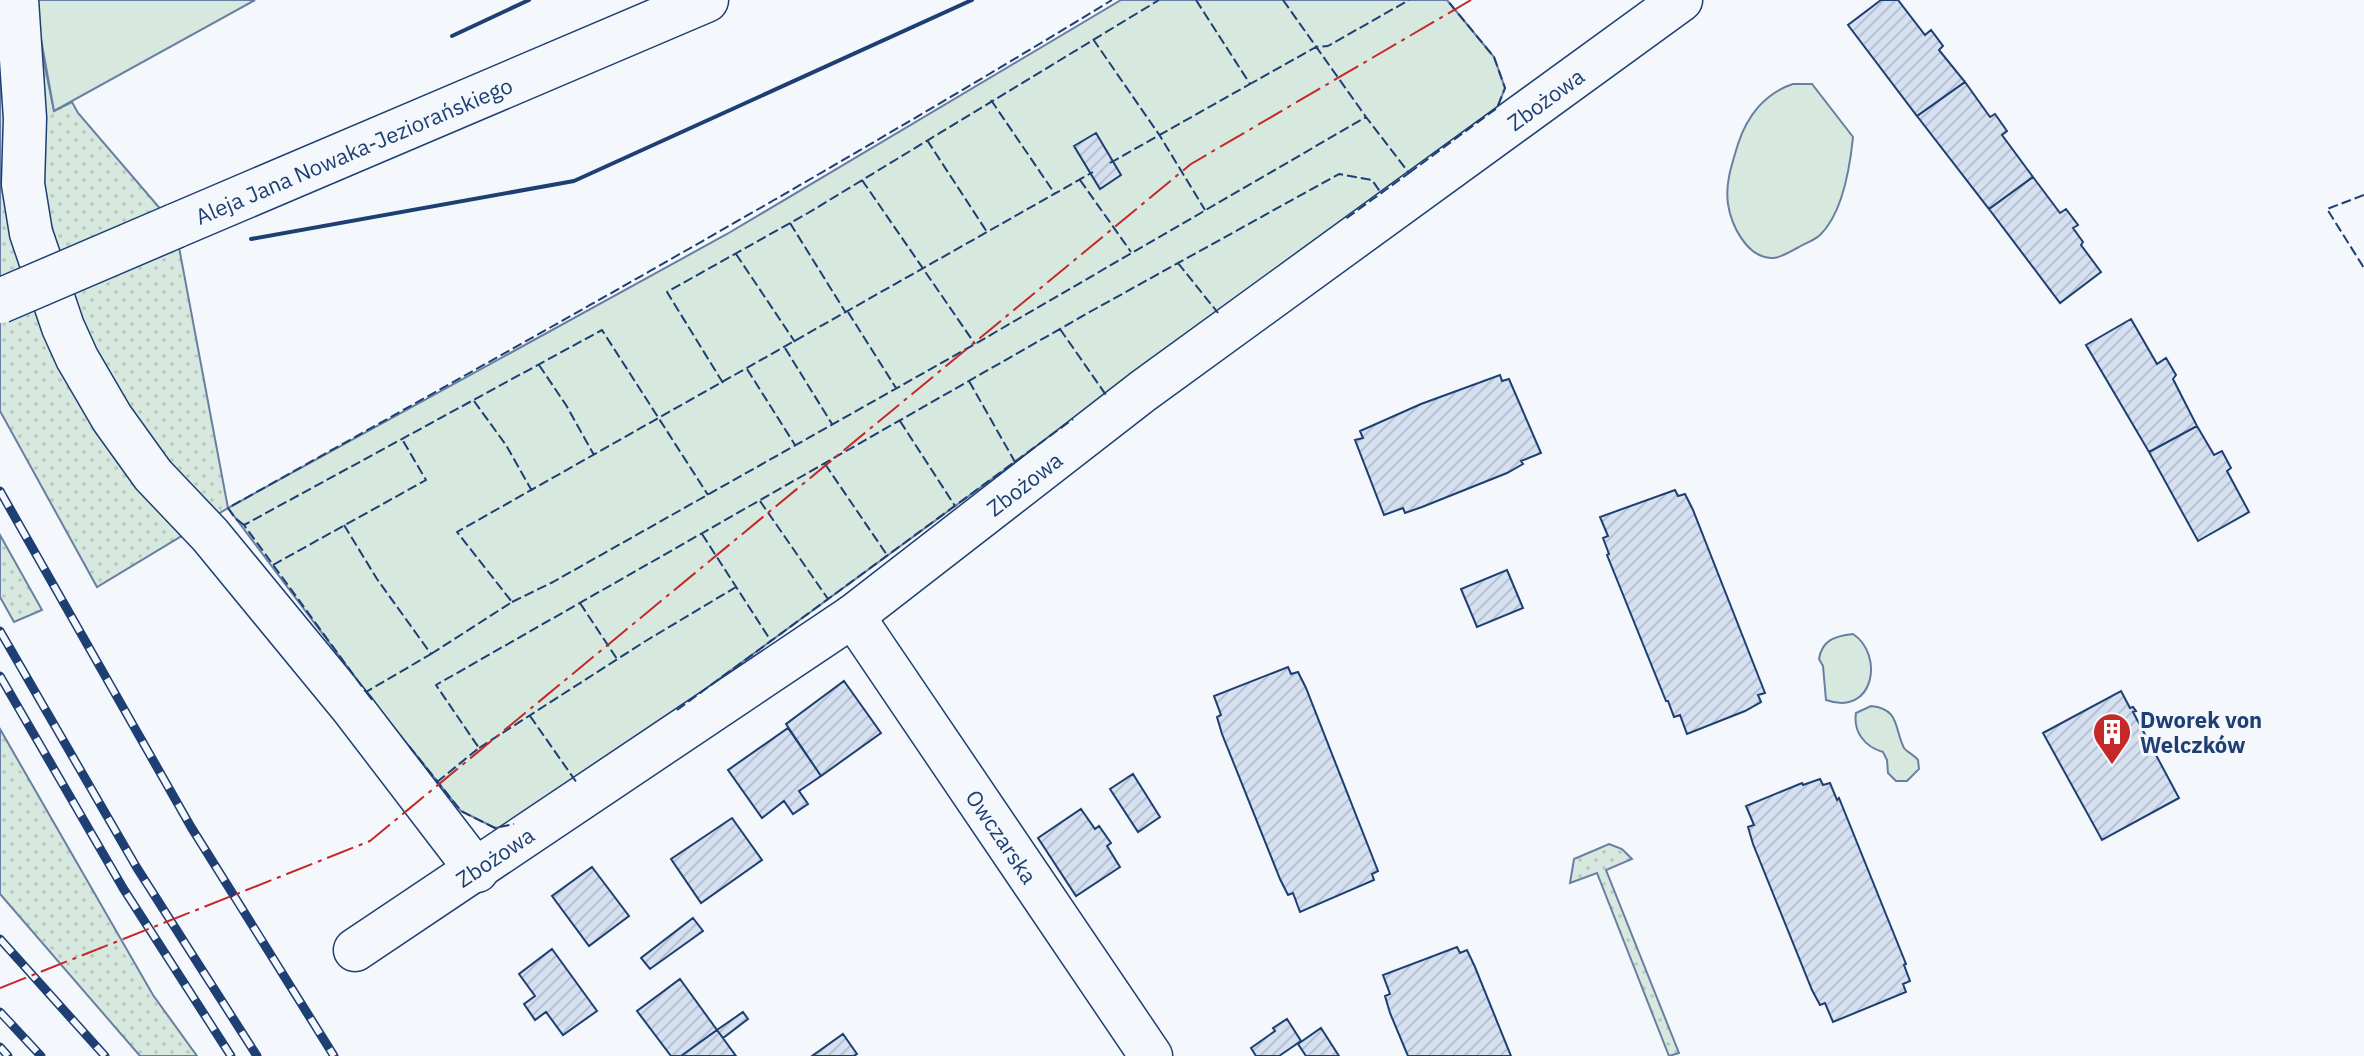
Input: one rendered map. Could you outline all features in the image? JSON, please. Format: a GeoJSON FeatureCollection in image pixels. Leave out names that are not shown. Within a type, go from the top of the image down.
{"type":"FeatureCollection","features":[{"type":"Feature","properties":{"kind":"main road","name":"Aleja Jana Nowaka-Jeziorańskiego"},"geometry":{"type":"LineString","coordinates":[[0,301],[706,0]]}},
{"type":"Feature","properties":{"kind":"street"},"geometry":{"type":"LineString","coordinates":[[17,0],[25,118],[23,184],[31,233],[63,327],[77,358],[112,418],[153,475],[210,535],[353,709],[477,871]]}},
{"type":"Feature","properties":{"kind":"street","name":"Zbożowa"},"geometry":{"type":"LineString","coordinates":[[355,950],[853,616],[1143,391],[1681,0]]}},
{"type":"Feature","properties":{"kind":"street","name":"Owczarska"},"geometry":{"type":"LineString","coordinates":[[853,616],[1151,1056]]}},
{"type":"Feature","properties":{"kind":"shaded area"},"geometry":{"type":"Polygon","coordinates":[[[34,0],[255,0],[54,111],[34,0]]]}},
{"type":"Feature","properties":{"kind":"shaded area"},"geometry":{"type":"Polygon","coordinates":[[[1121,0],[1447,0],[1494,57],[1505,88],[1497,108],[1475,125],[524,822],[495,828],[461,811],[373,701],[228,508],[727,234],[1121,0]]]}},
{"type":"Feature","properties":{"kind":"shaded area"},"geometry":{"type":"Polygon","coordinates":[[[32,3],[54,111],[72,102],[78,113],[175,226],[228,508],[97,587],[0,411],[0,47],[32,3]]]}},
{"type":"Feature","properties":{"kind":"shaded area"},"geometry":{"type":"Polygon","coordinates":[[[1793,84],[1812,84],[1853,137],[1852,149],[1840,202],[1828,226],[1813,240],[1782,256],[1771,258],[1754,252],[1736,230],[1728,204],[1728,181],[1738,144],[1752,115],[1774,93],[1793,84]]]}},
{"type":"Feature","properties":{"kind":"shaded area"},"geometry":{"type":"Polygon","coordinates":[[[0,535],[42,610],[14,622],[0,597],[0,535]]]}},
{"type":"Feature","properties":{"kind":"shaded area"},"geometry":{"type":"Polygon","coordinates":[[[1853,634],[1863,643],[1869,655],[1870,681],[1855,700],[1842,703],[1826,700],[1823,666],[1819,659],[1823,647],[1830,640],[1853,634]]]}},
{"type":"Feature","properties":{"kind":"shaded area"},"geometry":{"type":"Polygon","coordinates":[[[1871,706],[1892,715],[1904,748],[1918,760],[1919,769],[1907,781],[1896,781],[1888,773],[1883,752],[1866,742],[1858,732],[1856,713],[1871,706]]]}},
{"type":"Feature","properties":{"kind":"shaded area"},"geometry":{"type":"Polygon","coordinates":[[[0,729],[153,995],[197,1056],[140,1056],[0,894],[0,729]]]}},
{"type":"Feature","properties":{"kind":"shaded area"},"geometry":{"type":"Polygon","coordinates":[[[1609,844],[1622,849],[1632,859],[1606,870],[1679,1053],[1669,1056],[1597,873],[1570,883],[1574,859],[1609,844]]]}},
{"type":"Feature","properties":{"kind":"building"},"geometry":{"type":"Polygon","coordinates":[[[1881,0],[1898,0],[1925,35],[1931,30],[1943,46],[1939,50],[1965,82],[1917,116],[1848,25],[1881,0]]]}},
{"type":"Feature","properties":{"kind":"building"},"geometry":{"type":"Polygon","coordinates":[[[1965,82],[1990,117],[1995,114],[2007,131],[2002,135],[2033,177],[1989,209],[1917,116],[1965,82]]]}},
{"type":"Feature","properties":{"kind":"building"},"geometry":{"type":"Polygon","coordinates":[[[1096,133],[1121,175],[1100,189],[1074,146],[1096,133]]]}},
{"type":"Feature","properties":{"kind":"building"},"geometry":{"type":"Polygon","coordinates":[[[2033,177],[2060,213],[2066,209],[2078,225],[2073,228],[2083,242],[2081,245],[2101,272],[2060,303],[1989,209],[2033,177]]]}},
{"type":"Feature","properties":{"kind":"building"},"geometry":{"type":"Polygon","coordinates":[[[2131,319],[2157,364],[2166,358],[2197,426],[2149,452],[2086,345],[2131,319]]]}},
{"type":"Feature","properties":{"kind":"building"},"geometry":{"type":"Polygon","coordinates":[[[1500,375],[1502,381],[1509,379],[1541,453],[1521,461],[1523,464],[1507,473],[1422,507],[1405,513],[1403,508],[1384,515],[1355,440],[1363,438],[1360,431],[1421,404],[1500,375]]]}},
{"type":"Feature","properties":{"kind":"building"},"geometry":{"type":"Polygon","coordinates":[[[2197,426],[2214,455],[2222,451],[2231,468],[2227,471],[2249,512],[2198,541],[2149,452],[2197,426]]]}},
{"type":"Feature","properties":{"kind":"building"},"geometry":{"type":"Polygon","coordinates":[[[1675,490],[1678,496],[1685,494],[1693,510],[1765,693],[1758,695],[1761,702],[1745,711],[1687,734],[1680,715],[1674,717],[1666,701],[1607,555],[1603,538],[1608,536],[1600,517],[1675,490]]]}},
{"type":"Feature","properties":{"kind":"building"},"geometry":{"type":"Polygon","coordinates":[[[1507,570],[1523,608],[1477,627],[1461,589],[1507,570]]]}},
{"type":"Feature","properties":{"kind":"building"},"geometry":{"type":"Polygon","coordinates":[[[1288,667],[1291,674],[1298,672],[1306,688],[1378,871],[1372,874],[1374,880],[1300,912],[1293,893],[1288,895],[1280,879],[1222,734],[1217,717],[1221,715],[1214,696],[1288,667]]]}},
{"type":"Feature","properties":{"kind":"building"},"geometry":{"type":"Polygon","coordinates":[[[844,681],[881,733],[821,776],[786,724],[844,681]]]}},
{"type":"Feature","properties":{"kind":"building","name":"Dworek von Welczków"},"geometry":{"type":"Polygon","coordinates":[[[2121,691],[2130,708],[2136,711],[2133,712],[2179,798],[2102,840],[2043,733],[2121,691]]]}},
{"type":"Feature","properties":{"kind":"building"},"geometry":{"type":"Polygon","coordinates":[[[788,728],[821,776],[799,791],[808,804],[793,814],[784,801],[762,818],[728,770],[788,728]]]}},
{"type":"Feature","properties":{"kind":"building"},"geometry":{"type":"Polygon","coordinates":[[[1133,774],[1160,817],[1138,832],[1110,789],[1133,774]]]}},
{"type":"Feature","properties":{"kind":"building"},"geometry":{"type":"Polygon","coordinates":[[[1820,779],[1823,785],[1830,783],[1837,800],[1839,798],[1906,964],[1910,981],[1903,984],[1906,992],[1833,1022],[1825,1003],[1820,1005],[1812,990],[1753,844],[1748,827],[1754,825],[1746,806],[1802,783],[1820,779]]]}},
{"type":"Feature","properties":{"kind":"building"},"geometry":{"type":"Polygon","coordinates":[[[1081,809],[1095,829],[1099,826],[1111,843],[1107,846],[1120,867],[1076,896],[1038,838],[1081,809]]]}},
{"type":"Feature","properties":{"kind":"building"},"geometry":{"type":"Polygon","coordinates":[[[732,818],[762,860],[701,903],[671,859],[732,818]]]}},
{"type":"Feature","properties":{"kind":"building"},"geometry":{"type":"Polygon","coordinates":[[[592,867],[629,916],[589,946],[552,896],[592,867]]]}},
{"type":"Feature","properties":{"kind":"building"},"geometry":{"type":"Polygon","coordinates":[[[693,918],[703,931],[650,969],[641,958],[693,918]]]}},
{"type":"Feature","properties":{"kind":"building"},"geometry":{"type":"Polygon","coordinates":[[[1457,947],[1460,953],[1467,950],[1511,1056],[1408,1056],[1390,1013],[1385,996],[1390,994],[1383,975],[1457,947]]]}},
{"type":"Feature","properties":{"kind":"building"},"geometry":{"type":"Polygon","coordinates":[[[552,949],[597,1011],[563,1035],[546,1012],[535,1020],[524,1004],[535,996],[519,974],[552,949]]]}},
{"type":"Feature","properties":{"kind":"building"},"geometry":{"type":"Polygon","coordinates":[[[680,979],[717,1030],[681,1056],[671,1056],[637,1011],[680,979]]]}},
{"type":"Feature","properties":{"kind":"building"},"geometry":{"type":"Polygon","coordinates":[[[743,1012],[748,1019],[723,1038],[717,1030],[743,1012]]]}},
{"type":"Feature","properties":{"kind":"building"},"geometry":{"type":"Polygon","coordinates":[[[1287,1019],[1301,1041],[1279,1056],[1256,1056],[1251,1048],[1287,1019]]]}},
{"type":"Feature","properties":{"kind":"building"},"geometry":{"type":"Polygon","coordinates":[[[1321,1028],[1339,1056],[1306,1056],[1298,1044],[1321,1028]]]}},
{"type":"Feature","properties":{"kind":"building"},"geometry":{"type":"Polygon","coordinates":[[[717,1030],[736,1056],[681,1056],[717,1030]]]}},
{"type":"Feature","properties":{"kind":"building"},"geometry":{"type":"Polygon","coordinates":[[[843,1034],[857,1054],[812,1056],[843,1034]]]}},
{"type":"Feature","properties":{"kind":"railway"},"geometry":{"type":"LineString","coordinates":[[0,491],[191,827],[334,1056]]}},
{"type":"Feature","properties":{"kind":"railway"},"geometry":{"type":"LineString","coordinates":[[0,631],[137,868],[257,1056]]}},
{"type":"Feature","properties":{"kind":"railway"},"geometry":{"type":"LineString","coordinates":[[0,676],[123,888],[231,1056]]}},
{"type":"Feature","properties":{"kind":"railway"},"geometry":{"type":"LineString","coordinates":[[0,939],[105,1056]]}},
{"type":"Feature","properties":{"kind":"railway"},"geometry":{"type":"LineString","coordinates":[[0,1012],[41,1056]]}},
{"type":"Feature","properties":{"kind":"railway"},"geometry":{"type":"LineString","coordinates":[[0,1047],[8,1056]]}},
{"type":"Feature","properties":{"kind":"fence"},"geometry":{"type":"LineString","coordinates":[[244,525],[228,508],[783,195],[1112,0]]}},
{"type":"Feature","properties":{"kind":"fence"},"geometry":{"type":"LineString","coordinates":[[723,383],[667,292],[808,213],[1159,0]]}},
{"type":"Feature","properties":{"kind":"fence"},"geometry":{"type":"LineString","coordinates":[[1196,0],[1250,84],[1316,47],[1328,46],[1409,0]]}},
{"type":"Feature","properties":{"kind":"fence"},"geometry":{"type":"LineString","coordinates":[[1283,0],[1366,117]]}},
{"type":"Feature","properties":{"kind":"fence"},"geometry":{"type":"LineString","coordinates":[[1409,173],[1497,108],[1505,88],[1494,57],[1447,0]]}},
{"type":"Feature","properties":{"kind":"fence"},"geometry":{"type":"LineString","coordinates":[[1093,39],[1160,136],[1205,210]]}},
{"type":"Feature","properties":{"kind":"fence"},"geometry":{"type":"LineString","coordinates":[[1110,163],[1250,84]]}},
{"type":"Feature","properties":{"kind":"fence"},"geometry":{"type":"LineString","coordinates":[[991,100],[1055,194]]}},
{"type":"Feature","properties":{"kind":"fence"},"geometry":{"type":"LineString","coordinates":[[512,602],[553,582],[975,344],[1366,117],[1409,173],[1344,220]]}},
{"type":"Feature","properties":{"kind":"fence"},"geometry":{"type":"LineString","coordinates":[[927,140],[987,232]]}},
{"type":"Feature","properties":{"kind":"fence"},"geometry":{"type":"LineString","coordinates":[[431,654],[512,602],[457,532],[1093,172]]}},
{"type":"Feature","properties":{"kind":"fence"},"geometry":{"type":"LineString","coordinates":[[437,782],[479,748],[436,685],[1095,309],[1339,174],[1372,180],[1381,193]]}},
{"type":"Feature","properties":{"kind":"fence"},"geometry":{"type":"LineString","coordinates":[[862,180],[975,344]]}},
{"type":"Feature","properties":{"kind":"fence"},"geometry":{"type":"LineString","coordinates":[[1080,180],[1131,252]]}},
{"type":"Feature","properties":{"kind":"fence"},"geometry":{"type":"LineString","coordinates":[[2364,195],[2327,209],[2364,268]]}},
{"type":"Feature","properties":{"kind":"fence"},"geometry":{"type":"LineString","coordinates":[[790,223],[846,313]]}},
{"type":"Feature","properties":{"kind":"fence"},"geometry":{"type":"LineString","coordinates":[[736,254],[795,342]]}},
{"type":"Feature","properties":{"kind":"fence"},"geometry":{"type":"LineString","coordinates":[[1178,263],[1218,313]]}},
{"type":"Feature","properties":{"kind":"fence"},"geometry":{"type":"LineString","coordinates":[[848,312],[896,388]]}},
{"type":"Feature","properties":{"kind":"fence"},"geometry":{"type":"LineString","coordinates":[[1060,329],[1106,395]]}},
{"type":"Feature","properties":{"kind":"fence"},"geometry":{"type":"LineString","coordinates":[[344,525],[377,579],[431,654],[366,692],[244,525],[602,330],[708,495]]}},
{"type":"Feature","properties":{"kind":"fence"},"geometry":{"type":"LineString","coordinates":[[785,348],[832,424]]}},
{"type":"Feature","properties":{"kind":"fence"},"geometry":{"type":"LineString","coordinates":[[539,365],[594,455]]}},
{"type":"Feature","properties":{"kind":"fence"},"geometry":{"type":"LineString","coordinates":[[747,369],[795,445]]}},
{"type":"Feature","properties":{"kind":"fence"},"geometry":{"type":"LineString","coordinates":[[969,381],[1015,462]]}},
{"type":"Feature","properties":{"kind":"fence"},"geometry":{"type":"LineString","coordinates":[[474,401],[506,445],[532,491]]}},
{"type":"Feature","properties":{"kind":"fence"},"geometry":{"type":"LineString","coordinates":[[677,710],[1073,419]]}},
{"type":"Feature","properties":{"kind":"fence"},"geometry":{"type":"LineString","coordinates":[[900,421],[955,506]]}},
{"type":"Feature","properties":{"kind":"fence"},"geometry":{"type":"LineString","coordinates":[[273,565],[426,480],[402,439]]}},
{"type":"Feature","properties":{"kind":"fence"},"geometry":{"type":"LineString","coordinates":[[825,464],[887,555]]}},
{"type":"Feature","properties":{"kind":"fence"},"geometry":{"type":"LineString","coordinates":[[760,501],[828,599]]}},
{"type":"Feature","properties":{"kind":"fence"},"geometry":{"type":"LineString","coordinates":[[702,534],[771,641]]}},
{"type":"Feature","properties":{"kind":"fence"},"geometry":{"type":"LineString","coordinates":[[479,748],[736,587]]}},
{"type":"Feature","properties":{"kind":"fence"},"geometry":{"type":"LineString","coordinates":[[580,603],[617,659]]}},
{"type":"Feature","properties":{"kind":"fence"},"geometry":{"type":"LineString","coordinates":[[366,692],[374,702]]}},
{"type":"Feature","properties":{"kind":"fence"},"geometry":{"type":"LineString","coordinates":[[530,716],[577,783]]}},
{"type":"Feature","properties":{"kind":"fence"},"geometry":{"type":"LineString","coordinates":[[409,746],[461,811],[495,828],[514,824]]}},
{"type":"Feature","properties":{"kind":"wall"},"geometry":{"type":"LineString","coordinates":[[452,36],[529,0]]}},
{"type":"Feature","properties":{"kind":"wall"},"geometry":{"type":"LineString","coordinates":[[251,239],[574,181],[972,0]]}},
{"type":"Feature","properties":{"kind":"power"},"geometry":{"type":"LineString","coordinates":[[0,988],[370,841],[1191,164],[1471,0]]}},
{"type":"Feature","properties":{"kind":"place","name":"Dworek von Welczków"},"geometry":{"type":"Point","coordinates":[2112,766]}}]}
